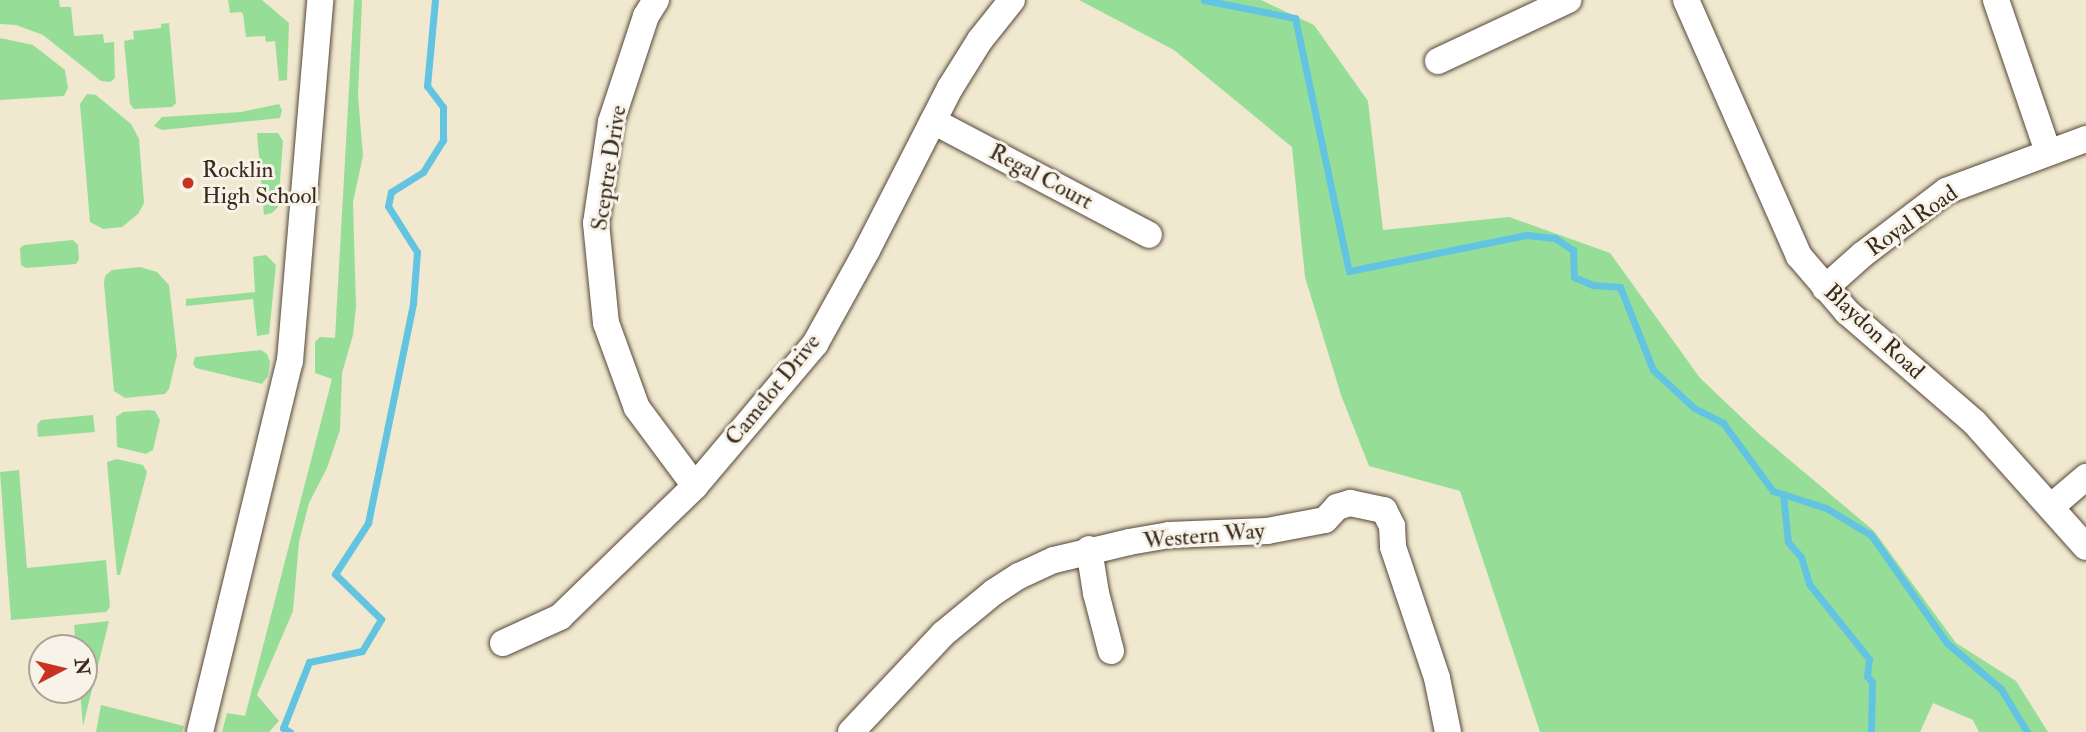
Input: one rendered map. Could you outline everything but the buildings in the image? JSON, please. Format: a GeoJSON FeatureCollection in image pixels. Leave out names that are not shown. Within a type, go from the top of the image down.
{"type":"FeatureCollection","features":[{"type":"Feature","properties":{"kind":"street"},"geometry":{"type":"LineString","coordinates":[[200,732],[290,361],[320,0]]}},
{"type":"Feature","properties":{"kind":"street","name":"Sceptre Drive"},"geometry":{"type":"LineString","coordinates":[[656,0],[646,16],[611,122],[596,223],[606,323],[637,408],[695,486]]}},
{"type":"Feature","properties":{"kind":"street","name":"Camelot Drive"},"geometry":{"type":"LineString","coordinates":[[503,643],[561,617],[695,486],[815,344],[933,121],[980,40],[1012,0]]}},
{"type":"Feature","properties":{"kind":"street"},"geometry":{"type":"LineString","coordinates":[[1438,61],[1568,0]]}},
{"type":"Feature","properties":{"kind":"street","name":"Blaydon Road"},"geometry":{"type":"LineString","coordinates":[[1686,0],[1799,256],[1847,312],[1975,423],[2086,547]]}},
{"type":"Feature","properties":{"kind":"street"},"geometry":{"type":"LineString","coordinates":[[1996,0],[2048,152]]}},
{"type":"Feature","properties":{"kind":"street","name":"Regal Court"},"geometry":{"type":"LineString","coordinates":[[933,121],[1149,235]]}},
{"type":"Feature","properties":{"kind":"street","name":"Royal Road"},"geometry":{"type":"LineString","coordinates":[[1825,288],[1946,191],[2086,139]]}},
{"type":"Feature","properties":{"kind":"street"},"geometry":{"type":"LineString","coordinates":[[2052,506],[2086,477]]}},
{"type":"Feature","properties":{"kind":"street","name":"Western Way"},"geometry":{"type":"LineString","coordinates":[[851,732],[935,642],[994,592],[1019,576],[1054,560],[1089,549],[1169,535],[1267,531],[1325,520],[1337,507],[1350,503],[1384,510],[1392,526],[1393,547],[1437,678],[1448,732]]}},
{"type":"Feature","properties":{"kind":"street"},"geometry":{"type":"LineString","coordinates":[[1089,549],[1096,593],[1111,651]]}},
{"type":"Feature","properties":{"kind":"green space"},"geometry":{"type":"Polygon","coordinates":[[[0,0],[59,0],[60,7],[71,7],[74,36],[103,34],[104,43],[114,42],[115,78],[110,82],[101,81],[43,35],[16,25],[0,24],[0,0]]]}},
{"type":"Feature","properties":{"kind":"green space"},"geometry":{"type":"Polygon","coordinates":[[[228,0],[262,0],[289,23],[287,80],[279,81],[275,41],[266,42],[265,36],[246,37],[243,14],[230,13],[228,0]]]}},
{"type":"Feature","properties":{"kind":"green space"},"geometry":{"type":"Polygon","coordinates":[[[354,0],[362,0],[358,96],[363,156],[353,202],[356,307],[353,335],[342,373],[340,430],[327,468],[309,503],[299,542],[293,611],[257,695],[279,721],[269,732],[222,732],[227,713],[245,716],[332,379],[315,373],[315,342],[320,337],[335,338],[354,0]]]}},
{"type":"Feature","properties":{"kind":"green space"},"geometry":{"type":"Polygon","coordinates":[[[1079,0],[1261,0],[1314,25],[1368,101],[1383,230],[1509,217],[1610,253],[1700,378],[1760,435],[1874,531],[1956,643],[2016,681],[2048,732],[1979,732],[1973,720],[1933,703],[1920,732],[1540,732],[1460,491],[1369,466],[1341,395],[1305,277],[1292,147],[1174,50],[1079,0]]]}},
{"type":"Feature","properties":{"kind":"green space"},"geometry":{"type":"Polygon","coordinates":[[[169,23],[176,103],[172,107],[134,109],[130,104],[124,41],[134,39],[133,31],[161,28],[161,24],[169,23]]]}},
{"type":"Feature","properties":{"kind":"green space"},"geometry":{"type":"Polygon","coordinates":[[[0,38],[33,45],[65,70],[68,88],[64,96],[0,100],[0,38]]]}},
{"type":"Feature","properties":{"kind":"green space"},"geometry":{"type":"Polygon","coordinates":[[[87,94],[96,95],[131,124],[139,139],[144,203],[138,214],[122,227],[103,229],[90,222],[80,104],[87,94]]]}},
{"type":"Feature","properties":{"kind":"green space"},"geometry":{"type":"Polygon","coordinates":[[[279,104],[282,110],[280,118],[162,130],[154,126],[162,117],[241,112],[279,104]]]}},
{"type":"Feature","properties":{"kind":"green space"},"geometry":{"type":"Polygon","coordinates":[[[257,133],[278,133],[283,141],[278,207],[272,213],[264,215],[257,133]]]}},
{"type":"Feature","properties":{"kind":"green space"},"geometry":{"type":"Polygon","coordinates":[[[73,240],[78,245],[79,259],[76,264],[26,268],[21,265],[20,248],[24,245],[73,240]]]}},
{"type":"Feature","properties":{"kind":"green space"},"geometry":{"type":"Polygon","coordinates":[[[266,255],[276,265],[269,334],[257,336],[253,299],[186,306],[186,299],[255,292],[253,257],[266,255]]]}},
{"type":"Feature","properties":{"kind":"green space"},"geometry":{"type":"Polygon","coordinates":[[[140,267],[157,272],[169,285],[177,355],[169,389],[165,394],[125,398],[114,391],[104,284],[105,276],[112,270],[140,267]]]}},
{"type":"Feature","properties":{"kind":"green space"},"geometry":{"type":"Polygon","coordinates":[[[261,350],[267,354],[270,362],[268,376],[262,384],[196,368],[193,364],[195,357],[261,350]]]}},
{"type":"Feature","properties":{"kind":"green space"},"geometry":{"type":"Polygon","coordinates":[[[155,411],[160,420],[153,450],[146,454],[117,447],[116,417],[123,412],[155,411]]]}},
{"type":"Feature","properties":{"kind":"green space"},"geometry":{"type":"Polygon","coordinates":[[[93,415],[95,432],[38,437],[37,425],[41,420],[93,415]]]}},
{"type":"Feature","properties":{"kind":"green space"},"geometry":{"type":"Polygon","coordinates":[[[117,459],[143,465],[147,472],[120,575],[117,575],[107,462],[117,459]]]}},
{"type":"Feature","properties":{"kind":"green space"},"geometry":{"type":"Polygon","coordinates":[[[19,470],[27,568],[106,560],[110,607],[106,612],[11,620],[0,472],[19,470]]]}},
{"type":"Feature","properties":{"kind":"green space"},"geometry":{"type":"Polygon","coordinates":[[[109,621],[98,665],[98,634],[75,634],[74,625],[109,621]]]}},
{"type":"Feature","properties":{"kind":"green space"},"geometry":{"type":"Polygon","coordinates":[[[81,704],[88,704],[83,726],[81,704]]]}},
{"type":"Feature","properties":{"kind":"green space"},"geometry":{"type":"Polygon","coordinates":[[[101,705],[184,726],[182,732],[96,732],[101,705]]]}},
{"type":"Feature","properties":{"kind":"waterway"},"geometry":{"type":"LineString","coordinates":[[290,732],[283,728],[309,662],[362,651],[381,619],[335,574],[368,523],[413,303],[417,252],[388,206],[391,192],[423,172],[443,140],[443,107],[427,86],[435,0]]}},
{"type":"Feature","properties":{"kind":"waterway"},"geometry":{"type":"LineString","coordinates":[[1204,0],[1295,18],[1349,271],[1526,235],[1555,238],[1573,250],[1574,277],[1593,285],[1620,287],[1653,370],[1694,408],[1723,423],[1773,491],[1826,508],[1871,535],[1947,643],[2001,689],[2027,732]]}},
{"type":"Feature","properties":{"kind":"waterway"},"geometry":{"type":"LineString","coordinates":[[1783,494],[1788,542],[1801,557],[1809,584],[1869,659],[1867,676],[1872,682],[1871,732]]}},
{"type":"Feature","properties":{"kind":"place","name":"Rocklin High School"},"geometry":{"type":"Point","coordinates":[188,183]}}]}
